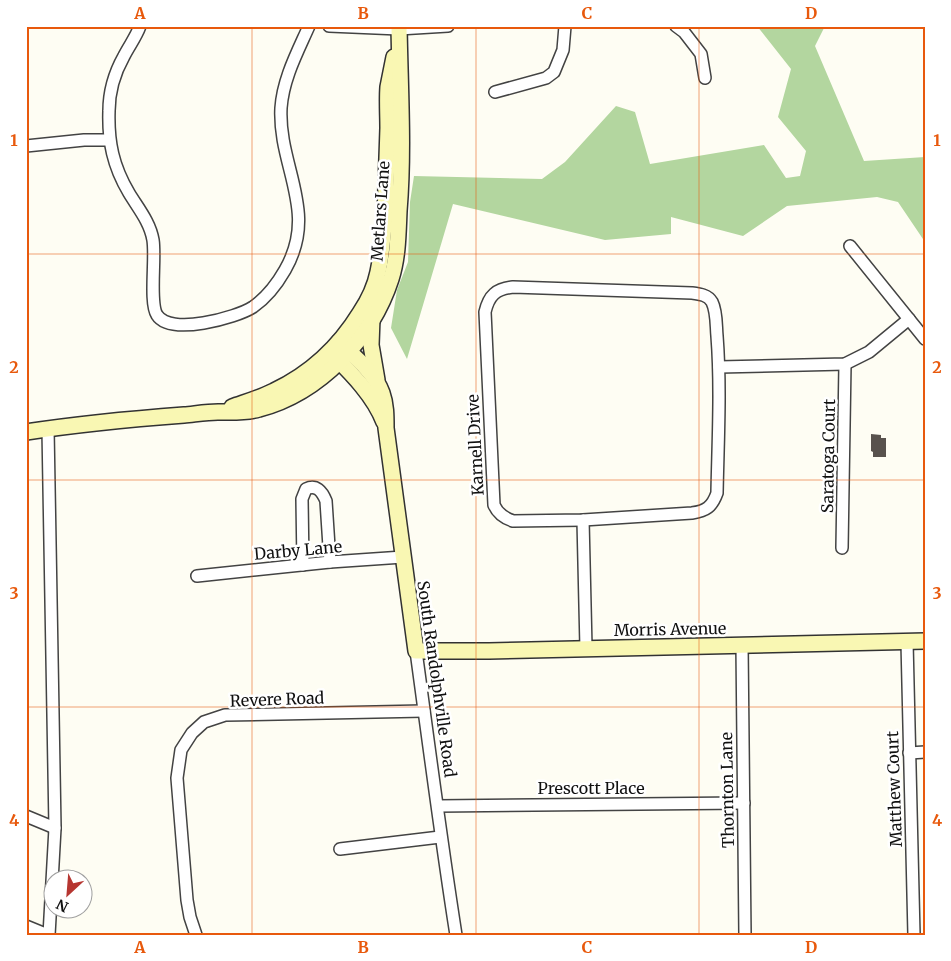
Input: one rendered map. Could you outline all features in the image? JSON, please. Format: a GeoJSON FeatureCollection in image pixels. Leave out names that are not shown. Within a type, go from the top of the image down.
{"type":"FeatureCollection","features":[{"type":"Feature","properties":{"kind":"main road","name":"Metlars Lane"},"geometry":{"type":"LineString","coordinates":[[26,432],[144,418],[216,412],[255,399],[280,388],[340,352],[372,318],[383,299],[396,257],[401,194],[402,142],[399,28]]}},
{"type":"Feature","properties":{"kind":"main road","name":"Metlars Lane"},"geometry":{"type":"LineString","coordinates":[[340,352],[353,324],[366,304],[378,273],[385,201],[388,87],[399,28]]}},
{"type":"Feature","properties":{"kind":"main road"},"geometry":{"type":"LineString","coordinates":[[372,318],[371,345],[379,386]]}},
{"type":"Feature","properties":{"kind":"main road","name":"South Randolphville Road"},"geometry":{"type":"LineString","coordinates":[[340,352],[361,363],[379,386],[383,395],[416,651]]}},
{"type":"Feature","properties":{"kind":"main road","name":"South Randolphville Road"},"geometry":{"type":"LineString","coordinates":[[340,352],[370,397],[386,428]]}},
{"type":"Feature","properties":{"kind":"main road","name":"Morris Avenue"},"geometry":{"type":"LineString","coordinates":[[416,651],[925,641]]}},
{"type":"Feature","properties":{"kind":"street"},"geometry":{"type":"LineString","coordinates":[[140,26],[123,58],[111,90],[109,140],[119,175],[149,226],[154,255],[154,308],[157,316],[164,322],[171,324],[209,323],[240,314],[264,298],[275,286],[285,270],[296,242],[299,226],[298,208],[285,148],[281,109],[288,73],[309,26]]}},
{"type":"Feature","properties":{"kind":"street"},"geometry":{"type":"LineString","coordinates":[[329,26],[399,28],[448,26]]}},
{"type":"Feature","properties":{"kind":"street"},"geometry":{"type":"LineString","coordinates":[[495,92],[546,78],[554,72],[563,50],[565,26]]}},
{"type":"Feature","properties":{"kind":"street"},"geometry":{"type":"LineString","coordinates":[[676,26],[684,32],[701,54],[705,78]]}},
{"type":"Feature","properties":{"kind":"street"},"geometry":{"type":"LineString","coordinates":[[26,146],[84,140],[109,140]]}},
{"type":"Feature","properties":{"kind":"street"},"geometry":{"type":"LineString","coordinates":[[850,246],[925,339]]}},
{"type":"Feature","properties":{"kind":"street","name":"Karnell Drive"},"geometry":{"type":"LineString","coordinates":[[513,287],[692,293],[702,295],[711,300],[714,306],[719,367],[717,493],[709,508],[692,513],[584,520],[513,522],[505,519],[496,510],[494,505],[486,312],[488,301],[494,293],[513,287]]}},
{"type":"Feature","properties":{"kind":"street"},"geometry":{"type":"LineString","coordinates":[[719,367],[845,364],[869,352],[909,319]]}},
{"type":"Feature","properties":{"kind":"street","name":"Saratoga Court"},"geometry":{"type":"LineString","coordinates":[[842,548],[845,364]]}},
{"type":"Feature","properties":{"kind":"street"},"geometry":{"type":"LineString","coordinates":[[26,926],[49,935],[55,828],[48,429]]}},
{"type":"Feature","properties":{"kind":"street"},"geometry":{"type":"LineString","coordinates":[[303,565],[302,499],[306,489],[310,486],[318,489],[326,501],[330,562]]}},
{"type":"Feature","properties":{"kind":"street"},"geometry":{"type":"LineString","coordinates":[[584,520],[586,648]]}},
{"type":"Feature","properties":{"kind":"street","name":"Darby Lane"},"geometry":{"type":"LineString","coordinates":[[197,576],[330,562],[403,557]]}},
{"type":"Feature","properties":{"kind":"street","name":"Matthew Court"},"geometry":{"type":"LineString","coordinates":[[907,642],[909,753],[919,892],[914,935]]}},
{"type":"Feature","properties":{"kind":"street","name":"Thornton Lane"},"geometry":{"type":"LineString","coordinates":[[742,645],[744,935]]}},
{"type":"Feature","properties":{"kind":"street","name":"South Randolphville Road"},"geometry":{"type":"LineString","coordinates":[[416,651],[438,806],[440,837],[456,935]]}},
{"type":"Feature","properties":{"kind":"street","name":"Revere Road"},"geometry":{"type":"LineString","coordinates":[[196,935],[187,900],[177,778],[181,750],[192,733],[204,722],[225,716],[424,711]]}},
{"type":"Feature","properties":{"kind":"street"},"geometry":{"type":"LineString","coordinates":[[909,753],[925,752]]}},
{"type":"Feature","properties":{"kind":"street","name":"Prescott Place"},"geometry":{"type":"LineString","coordinates":[[438,806],[744,803]]}},
{"type":"Feature","properties":{"kind":"street"},"geometry":{"type":"LineString","coordinates":[[26,816],[55,828]]}},
{"type":"Feature","properties":{"kind":"street"},"geometry":{"type":"LineString","coordinates":[[340,849],[440,837]]}},
{"type":"Feature","properties":{"kind":"green space"},"geometry":{"type":"Polygon","coordinates":[[[757,26],[825,26],[815,46],[864,161],[925,157],[925,242],[898,202],[877,197],[787,206],[743,236],[671,217],[671,234],[605,240],[453,204],[407,359],[391,328],[397,290],[408,262],[410,202],[414,176],[542,179],[565,162],[616,106],[635,112],[650,164],[764,145],[786,178],[800,176],[806,151],[778,117],[791,69],[757,26]]]}},
{"type":"Feature","properties":{"kind":"building"},"geometry":{"type":"Polygon","coordinates":[[[871,434],[881,435],[881,438],[886,438],[886,457],[873,457],[871,434]]]}}]}
